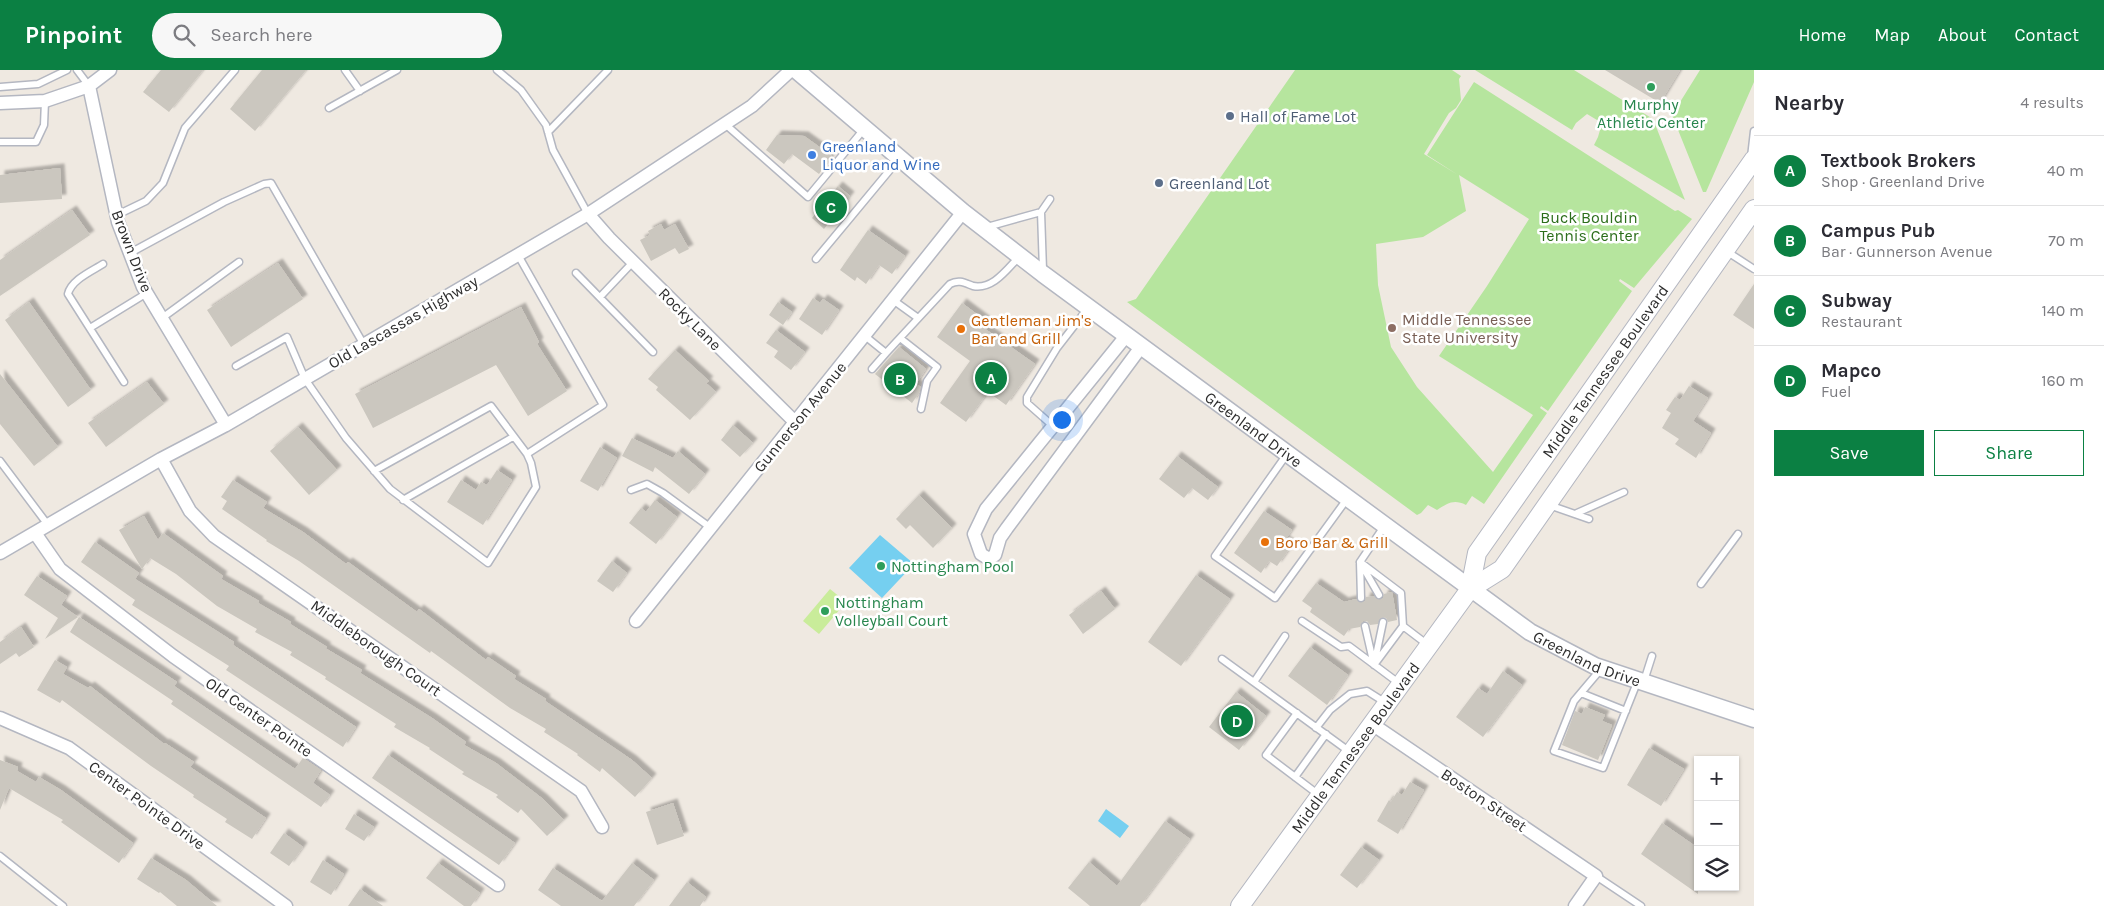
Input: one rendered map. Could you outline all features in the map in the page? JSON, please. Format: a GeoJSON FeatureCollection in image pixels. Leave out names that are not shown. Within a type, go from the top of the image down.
{"type":"FeatureCollection","features":[{"type":"Feature","properties":{"kind":"main road","name":"Middle Tennessee Boulevard"},"geometry":{"type":"LineString","coordinates":[[1470,589],[1477,553],[1752,161]]}},
{"type":"Feature","properties":{"kind":"main road","name":"Middle Tennessee Boulevard"},"geometry":{"type":"LineString","coordinates":[[1240,906],[1470,589],[1502,569],[1754,209]]}},
{"type":"Feature","properties":{"kind":"street"},"geometry":{"type":"LineString","coordinates":[[0,103],[44,101],[88,86],[110,70]]}},
{"type":"Feature","properties":{"kind":"street","name":"Old Lascassas Highway"},"geometry":{"type":"LineString","coordinates":[[0,553],[160,459],[226,425],[588,214],[752,106],[791,70]]}},
{"type":"Feature","properties":{"kind":"street","name":"Greenland Drive"},"geometry":{"type":"LineString","coordinates":[[796,70],[963,212],[1043,274],[1530,632],[1601,668],[1753,716]]}},
{"type":"Feature","properties":{"kind":"street","name":"Brown Drive"},"geometry":{"type":"LineString","coordinates":[[88,86],[117,215],[130,253],[147,293],[226,425]]}},
{"type":"Feature","properties":{"kind":"street","name":"Gunnerson Avenue"},"geometry":{"type":"LineString","coordinates":[[636,621],[963,212]]}},
{"type":"Feature","properties":{"kind":"street","name":"Rocky Lane"},"geometry":{"type":"LineString","coordinates":[[588,214],[633,262],[795,422]]}},
{"type":"Feature","properties":{"kind":"street"},"geometry":{"type":"LineString","coordinates":[[1126,336],[986,509],[974,534],[981,554],[989,559],[995,555],[1000,538],[1007,528],[1141,347]]}},
{"type":"Feature","properties":{"kind":"street","name":"Middleborough Court"},"geometry":{"type":"LineString","coordinates":[[160,459],[190,511],[214,536],[581,791],[602,827]]}},
{"type":"Feature","properties":{"kind":"street","name":"Old Center Pointe"},"geometry":{"type":"LineString","coordinates":[[35,532],[60,569],[173,656],[498,884]]}},
{"type":"Feature","properties":{"kind":"street","name":"Center Pointe Drive"},"geometry":{"type":"LineString","coordinates":[[0,718],[69,748],[286,906]]}},
{"type":"Feature","properties":{"kind":"street","name":"Boston Street"},"geometry":{"type":"LineString","coordinates":[[1372,724],[1596,876]]}},
{"type":"Feature","properties":{"kind":"street"},"geometry":{"type":"LineString","coordinates":[[1575,906],[1596,876]]}},
{"type":"Feature","properties":{"kind":"lane"},"geometry":{"type":"LineString","coordinates":[[0,87],[38,84],[67,70]]}},
{"type":"Feature","properties":{"kind":"lane"},"geometry":{"type":"LineString","coordinates":[[77,70],[88,86]]}},
{"type":"Feature","properties":{"kind":"lane"},"geometry":{"type":"LineString","coordinates":[[117,215],[146,201],[163,183],[185,128],[236,70]]}},
{"type":"Feature","properties":{"kind":"lane"},"geometry":{"type":"LineString","coordinates":[[345,70],[360,91]]}},
{"type":"Feature","properties":{"kind":"lane"},"geometry":{"type":"LineString","coordinates":[[329,108],[396,70]]}},
{"type":"Feature","properties":{"kind":"lane"},"geometry":{"type":"LineString","coordinates":[[497,70],[521,90],[546,125],[553,150],[588,214]]}},
{"type":"Feature","properties":{"kind":"lane"},"geometry":{"type":"LineString","coordinates":[[548,132],[608,70]]}},
{"type":"Feature","properties":{"kind":"lane"},"geometry":{"type":"LineString","coordinates":[[0,142],[36,142],[44,125],[44,101]]}},
{"type":"Feature","properties":{"kind":"lane"},"geometry":{"type":"LineString","coordinates":[[725,124],[808,198],[864,128]]}},
{"type":"Feature","properties":{"kind":"lane"},"geometry":{"type":"LineString","coordinates":[[1752,161],[1754,131]]}},
{"type":"Feature","properties":{"kind":"lane"},"geometry":{"type":"LineString","coordinates":[[816,259],[900,158]]}},
{"type":"Feature","properties":{"kind":"lane"},"geometry":{"type":"LineString","coordinates":[[130,253],[224,202],[270,183],[364,345]]}},
{"type":"Feature","properties":{"kind":"lane"},"geometry":{"type":"LineString","coordinates":[[1043,274],[1041,212],[1050,199]]}},
{"type":"Feature","properties":{"kind":"lane"},"geometry":{"type":"LineString","coordinates":[[984,228],[1041,212]]}},
{"type":"Feature","properties":{"kind":"lane"},"geometry":{"type":"LineString","coordinates":[[1725,250],[1754,269]]}},
{"type":"Feature","properties":{"kind":"lane"},"geometry":{"type":"LineString","coordinates":[[518,255],[603,406],[526,454]]}},
{"type":"Feature","properties":{"kind":"lane"},"geometry":{"type":"LineString","coordinates":[[872,369],[941,292],[954,282],[983,287],[995,282],[1020,256]]}},
{"type":"Feature","properties":{"kind":"lane"},"geometry":{"type":"LineString","coordinates":[[162,318],[239,262]]}},
{"type":"Feature","properties":{"kind":"lane"},"geometry":{"type":"LineString","coordinates":[[600,297],[633,262]]}},
{"type":"Feature","properties":{"kind":"lane"},"geometry":{"type":"LineString","coordinates":[[103,264],[78,280],[69,288],[68,294],[124,382]]}},
{"type":"Feature","properties":{"kind":"lane"},"geometry":{"type":"LineString","coordinates":[[576,273],[653,352]]}},
{"type":"Feature","properties":{"kind":"lane"},"geometry":{"type":"LineString","coordinates":[[90,328],[147,293]]}},
{"type":"Feature","properties":{"kind":"lane"},"geometry":{"type":"LineString","coordinates":[[893,300],[918,318]]}},
{"type":"Feature","properties":{"kind":"lane"},"geometry":{"type":"LineString","coordinates":[[1052,426],[1030,407],[1027,403],[1027,397],[1057,348],[1088,308]]}},
{"type":"Feature","properties":{"kind":"lane"},"geometry":{"type":"LineString","coordinates":[[865,336],[886,352]]}},
{"type":"Feature","properties":{"kind":"lane"},"geometry":{"type":"LineString","coordinates":[[236,366],[287,337],[305,379],[346,438],[374,471],[390,489],[488,563],[536,487],[531,463],[491,406],[374,471]]}},
{"type":"Feature","properties":{"kind":"lane"},"geometry":{"type":"LineString","coordinates":[[900,338],[937,367],[927,382],[921,409]]}},
{"type":"Feature","properties":{"kind":"lane"},"geometry":{"type":"LineString","coordinates":[[403,500],[513,437]]}},
{"type":"Feature","properties":{"kind":"lane"},"geometry":{"type":"LineString","coordinates":[[1288,454],[1215,556],[1275,598],[1347,498]]}},
{"type":"Feature","properties":{"kind":"lane"},"geometry":{"type":"LineString","coordinates":[[0,461],[48,526]]}},
{"type":"Feature","properties":{"kind":"lane"},"geometry":{"type":"LineString","coordinates":[[632,490],[647,484],[663,493],[711,528]]}},
{"type":"Feature","properties":{"kind":"lane"},"geometry":{"type":"LineString","coordinates":[[1577,513],[1624,492]]}},
{"type":"Feature","properties":{"kind":"lane"},"geometry":{"type":"LineString","coordinates":[[1547,504],[1577,513],[1589,519]]}},
{"type":"Feature","properties":{"kind":"lane"},"geometry":{"type":"LineString","coordinates":[[1361,598],[1360,562],[1385,525]]}},
{"type":"Feature","properties":{"kind":"lane"},"geometry":{"type":"LineString","coordinates":[[1701,584],[1738,534]]}},
{"type":"Feature","properties":{"kind":"lane"},"geometry":{"type":"LineString","coordinates":[[1360,562],[1379,595]]}},
{"type":"Feature","properties":{"kind":"lane"},"geometry":{"type":"LineString","coordinates":[[1360,562],[1401,593],[1403,626],[1374,665]]}},
{"type":"Feature","properties":{"kind":"lane"},"geometry":{"type":"LineString","coordinates":[[1302,621],[1341,647],[1349,646],[1401,684]]}},
{"type":"Feature","properties":{"kind":"lane"},"geometry":{"type":"LineString","coordinates":[[1374,665],[1383,622]]}},
{"type":"Feature","properties":{"kind":"lane"},"geometry":{"type":"LineString","coordinates":[[1365,626],[1374,665]]}},
{"type":"Feature","properties":{"kind":"lane"},"geometry":{"type":"LineString","coordinates":[[1403,626],[1429,646]]}},
{"type":"Feature","properties":{"kind":"lane"},"geometry":{"type":"LineString","coordinates":[[1254,682],[1285,636]]}},
{"type":"Feature","properties":{"kind":"lane"},"geometry":{"type":"LineString","coordinates":[[1601,668],[1574,701],[1554,751],[1603,768],[1626,711],[1652,656]]}},
{"type":"Feature","properties":{"kind":"lane"},"geometry":{"type":"LineString","coordinates":[[1222,659],[1351,753]]}},
{"type":"Feature","properties":{"kind":"lane"},"geometry":{"type":"LineString","coordinates":[[1316,728],[1330,710],[1350,694],[1367,691],[1387,704]]}},
{"type":"Feature","properties":{"kind":"lane"},"geometry":{"type":"LineString","coordinates":[[1581,693],[1626,711]]}},
{"type":"Feature","properties":{"kind":"lane"},"geometry":{"type":"LineString","coordinates":[[1296,713],[1266,755],[1320,796]]}},
{"type":"Feature","properties":{"kind":"lane"},"geometry":{"type":"LineString","coordinates":[[1294,777],[1326,734]]}},
{"type":"Feature","properties":{"kind":"lane"},"geometry":{"type":"LineString","coordinates":[[0,856],[63,906]]}},
{"type":"Feature","properties":{"kind":"lane"},"geometry":{"type":"LineString","coordinates":[[1596,876],[1641,906]]}},
{"type":"Feature","properties":{"kind":"green space","name":"Buck Bouldin Tennis Center"},"geometry":{"type":"Polygon","coordinates":[[[1295,70],[1452,70],[1461,76],[1459,79],[1461,100],[1456,108],[1449,113],[1424,154],[1458,175],[1427,155],[1474,82],[1675,211],[1678,210],[1692,219],[1634,288],[1620,279],[1619,281],[1632,291],[1548,411],[1541,406],[1540,408],[1547,413],[1484,504],[1472,496],[1466,505],[1458,502],[1451,503],[1437,510],[1428,505],[1417,515],[1127,302],[1136,299],[1295,70]],[[1459,175],[1466,211],[1423,237],[1376,244],[1378,285],[1391,347],[1417,387],[1493,472],[1533,415],[1439,356],[1487,286],[1529,219],[1459,175]]]}},
{"type":"Feature","properties":{"kind":"green space"},"geometry":{"type":"Polygon","coordinates":[[[1475,70],[1574,70],[1653,119],[1685,200],[1594,145],[1602,123],[1587,114],[1576,123],[1572,130],[1475,70]]]}},
{"type":"Feature","properties":{"kind":"green space"},"geometry":{"type":"Polygon","coordinates":[[[1700,70],[1754,70],[1754,82],[1706,192],[1703,192],[1672,115],[1700,70]]]}},
{"type":"Feature","properties":{"kind":"green space","name":"Nottingham Volleyball Court"},"geometry":{"type":"Polygon","coordinates":[[[830,589],[846,602],[819,634],[803,621],[830,589]]]}},
{"type":"Feature","properties":{"kind":"water","name":"Nottingham Pool"},"geometry":{"type":"Polygon","coordinates":[[[880,535],[914,564],[882,598],[849,568],[880,535]]]}},
{"type":"Feature","properties":{"kind":"water"},"geometry":{"type":"Polygon","coordinates":[[[1106,809],[1129,826],[1120,838],[1098,821],[1106,809]]]}},
{"type":"Feature","properties":{"kind":"building"},"geometry":{"type":"Polygon","coordinates":[[[161,70],[203,70],[169,112],[143,92],[161,70]]]}},
{"type":"Feature","properties":{"kind":"building"},"geometry":{"type":"Polygon","coordinates":[[[262,70],[306,70],[255,131],[230,109],[262,70]]]}},
{"type":"Feature","properties":{"kind":"building","name":"Murphy Athletic Center"},"geometry":{"type":"Polygon","coordinates":[[[1605,70],[1680,70],[1660,103],[1605,70]]]}},
{"type":"Feature","properties":{"kind":"building","name":"Greenland Liquor and Wine"},"geometry":{"type":"Polygon","coordinates":[[[777,135],[804,136],[832,156],[819,174],[792,154],[784,164],[766,150],[777,135]]]}},
{"type":"Feature","properties":{"kind":"building"},"geometry":{"type":"Polygon","coordinates":[[[60,168],[62,199],[0,203],[0,175],[60,168]]]}},
{"type":"Feature","properties":{"kind":"building"},"geometry":{"type":"Polygon","coordinates":[[[838,186],[850,196],[824,229],[812,218],[838,186]]]}},
{"type":"Feature","properties":{"kind":"building"},"geometry":{"type":"Polygon","coordinates":[[[72,210],[90,235],[0,296],[0,260],[72,210]]]}},
{"type":"Feature","properties":{"kind":"building"},"geometry":{"type":"Polygon","coordinates":[[[661,224],[664,230],[675,224],[689,249],[679,254],[675,248],[651,261],[640,240],[650,235],[648,231],[661,224]]]}},
{"type":"Feature","properties":{"kind":"building"},"geometry":{"type":"Polygon","coordinates":[[[868,230],[905,256],[892,274],[879,265],[866,284],[857,277],[855,281],[840,270],[868,230]]]}},
{"type":"Feature","properties":{"kind":"building"},"geometry":{"type":"Polygon","coordinates":[[[278,263],[303,299],[231,347],[207,310],[278,263]]]}},
{"type":"Feature","properties":{"kind":"building"},"geometry":{"type":"Polygon","coordinates":[[[1754,284],[1754,329],[1733,315],[1754,284]]]}},
{"type":"Feature","properties":{"kind":"building"},"geometry":{"type":"Polygon","coordinates":[[[813,298],[820,303],[823,299],[839,310],[822,335],[799,319],[813,298]]]}},
{"type":"Feature","properties":{"kind":"building"},"geometry":{"type":"Polygon","coordinates":[[[29,302],[91,390],[68,407],[5,320],[29,302]]]}},
{"type":"Feature","properties":{"kind":"building"},"geometry":{"type":"Polygon","coordinates":[[[778,302],[792,312],[783,325],[769,315],[778,302]]]}},
{"type":"Feature","properties":{"kind":"building"},"geometry":{"type":"Polygon","coordinates":[[[962,303],[986,321],[981,326],[1035,364],[1006,405],[988,392],[966,422],[940,403],[970,361],[937,337],[962,303]]]}},
{"type":"Feature","properties":{"kind":"building"},"geometry":{"type":"Polygon","coordinates":[[[521,307],[539,342],[537,344],[567,391],[528,416],[496,365],[373,428],[355,394],[521,307]]]}},
{"type":"Feature","properties":{"kind":"building"},"geometry":{"type":"Polygon","coordinates":[[[776,330],[805,352],[791,370],[774,357],[778,351],[766,343],[776,330]]]}},
{"type":"Feature","properties":{"kind":"building"},"geometry":{"type":"Polygon","coordinates":[[[899,347],[926,369],[916,384],[921,387],[912,403],[875,374],[899,347]]]}},
{"type":"Feature","properties":{"kind":"building"},"geometry":{"type":"Polygon","coordinates":[[[675,350],[709,381],[706,383],[716,392],[690,420],[656,390],[658,387],[648,379],[675,350]]]}},
{"type":"Feature","properties":{"kind":"building"},"geometry":{"type":"Polygon","coordinates":[[[0,374],[58,447],[34,466],[0,424],[0,374]]]}},
{"type":"Feature","properties":{"kind":"building"},"geometry":{"type":"Polygon","coordinates":[[[147,382],[164,404],[106,447],[88,423],[147,382]]]}},
{"type":"Feature","properties":{"kind":"building"},"geometry":{"type":"Polygon","coordinates":[[[1689,386],[1708,398],[1693,421],[1711,433],[1696,458],[1675,444],[1679,439],[1662,428],[1671,413],[1666,410],[1675,397],[1680,400],[1689,386]]]}},
{"type":"Feature","properties":{"kind":"building"},"geometry":{"type":"Polygon","coordinates":[[[733,425],[753,443],[740,457],[721,440],[733,425]]]}},
{"type":"Feature","properties":{"kind":"building"},"geometry":{"type":"Polygon","coordinates":[[[298,427],[337,470],[309,495],[270,451],[298,427]]]}},
{"type":"Feature","properties":{"kind":"building"},"geometry":{"type":"Polygon","coordinates":[[[632,438],[673,458],[678,451],[705,474],[689,494],[655,467],[653,472],[622,456],[632,438]]]}},
{"type":"Feature","properties":{"kind":"building"},"geometry":{"type":"Polygon","coordinates":[[[600,447],[617,458],[598,491],[580,481],[600,447]]]}},
{"type":"Feature","properties":{"kind":"building"},"geometry":{"type":"Polygon","coordinates":[[[1177,456],[1218,487],[1208,500],[1192,488],[1184,498],[1159,479],[1177,456]]]}},
{"type":"Feature","properties":{"kind":"building"},"geometry":{"type":"Polygon","coordinates":[[[497,470],[512,480],[483,525],[447,502],[461,480],[476,490],[481,482],[487,485],[497,470]]]}},
{"type":"Feature","properties":{"kind":"building"},"geometry":{"type":"Polygon","coordinates":[[[233,480],[267,502],[263,508],[303,532],[346,564],[348,562],[417,612],[419,609],[486,660],[488,657],[516,676],[514,679],[546,699],[545,701],[632,760],[652,778],[635,797],[602,768],[600,772],[578,754],[544,732],[546,729],[510,708],[431,651],[430,653],[299,561],[266,541],[222,509],[227,501],[221,497],[233,480]]]}},
{"type":"Feature","properties":{"kind":"building"},"geometry":{"type":"Polygon","coordinates":[[[919,495],[952,528],[933,548],[910,525],[906,529],[896,519],[919,495]]]}},
{"type":"Feature","properties":{"kind":"building"},"geometry":{"type":"Polygon","coordinates":[[[655,500],[677,517],[656,544],[629,523],[641,508],[646,512],[655,500]]]}},
{"type":"Feature","properties":{"kind":"building","name":"Boro Bar & Grill"},"geometry":{"type":"Polygon","coordinates":[[[1264,511],[1292,530],[1285,540],[1292,545],[1277,566],[1269,561],[1261,573],[1234,553],[1264,511]]]}},
{"type":"Feature","properties":{"kind":"building"},"geometry":{"type":"Polygon","coordinates":[[[144,516],[158,540],[163,533],[223,576],[221,579],[291,622],[290,624],[327,647],[325,648],[362,670],[360,673],[432,718],[466,742],[464,745],[496,763],[543,799],[564,820],[547,836],[521,809],[518,813],[496,797],[498,795],[462,774],[464,772],[430,748],[394,727],[396,724],[290,655],[292,652],[255,632],[257,629],[217,606],[176,574],[150,558],[142,569],[119,530],[144,516]]]}},
{"type":"Feature","properties":{"kind":"building"},"geometry":{"type":"Polygon","coordinates":[[[95,542],[139,573],[135,579],[234,642],[233,645],[356,727],[343,747],[226,670],[229,666],[132,605],[135,600],[81,562],[95,542]]]}},
{"type":"Feature","properties":{"kind":"building"},"geometry":{"type":"Polygon","coordinates":[[[612,561],[627,573],[613,592],[597,581],[612,561]]]}},
{"type":"Feature","properties":{"kind":"building"},"geometry":{"type":"Polygon","coordinates":[[[1196,575],[1230,599],[1181,666],[1148,642],[1196,575]]]}},
{"type":"Feature","properties":{"kind":"building"},"geometry":{"type":"Polygon","coordinates":[[[37,576],[67,596],[61,605],[78,617],[45,639],[58,618],[24,595],[37,576]]]}},
{"type":"Feature","properties":{"kind":"building"},"geometry":{"type":"Polygon","coordinates":[[[1316,583],[1344,602],[1356,599],[1362,603],[1366,597],[1374,596],[1379,600],[1383,598],[1384,594],[1392,592],[1397,620],[1388,622],[1386,618],[1382,617],[1378,624],[1370,625],[1367,621],[1363,621],[1360,627],[1349,629],[1344,636],[1310,612],[1312,608],[1302,601],[1316,583]]]}},
{"type":"Feature","properties":{"kind":"building"},"geometry":{"type":"Polygon","coordinates":[[[1101,591],[1115,609],[1083,634],[1069,615],[1101,591]]]}},
{"type":"Feature","properties":{"kind":"building"},"geometry":{"type":"Polygon","coordinates":[[[79,617],[177,682],[174,686],[295,769],[303,758],[321,770],[313,783],[330,795],[321,807],[171,704],[173,701],[70,632],[79,617]]]}},
{"type":"Feature","properties":{"kind":"building"},"geometry":{"type":"Polygon","coordinates":[[[21,627],[34,647],[19,657],[16,653],[0,664],[0,642],[21,627]]]}},
{"type":"Feature","properties":{"kind":"building"},"geometry":{"type":"Polygon","coordinates":[[[1310,647],[1348,675],[1327,705],[1288,676],[1310,647]]]}},
{"type":"Feature","properties":{"kind":"building"},"geometry":{"type":"Polygon","coordinates":[[[55,660],[67,667],[63,674],[88,688],[90,686],[164,744],[194,762],[190,767],[266,818],[252,839],[225,822],[227,819],[193,797],[194,795],[151,766],[62,700],[60,703],[37,690],[55,660]]]}},
{"type":"Feature","properties":{"kind":"building"},"geometry":{"type":"Polygon","coordinates":[[[1503,671],[1522,685],[1483,737],[1456,717],[1478,688],[1487,694],[1503,671]]]}},
{"type":"Feature","properties":{"kind":"building"},"geometry":{"type":"Polygon","coordinates":[[[1236,692],[1266,716],[1239,750],[1209,727],[1236,692]]]}},
{"type":"Feature","properties":{"kind":"building"},"geometry":{"type":"Polygon","coordinates":[[[1585,707],[1605,715],[1602,721],[1612,725],[1598,760],[1562,745],[1575,711],[1582,714],[1585,707]]]}},
{"type":"Feature","properties":{"kind":"building"},"geometry":{"type":"Polygon","coordinates":[[[1649,748],[1684,769],[1661,806],[1627,785],[1649,748]]]}},
{"type":"Feature","properties":{"kind":"building"},"geometry":{"type":"Polygon","coordinates":[[[388,755],[515,843],[499,865],[372,778],[388,755]]]}},
{"type":"Feature","properties":{"kind":"building"},"geometry":{"type":"Polygon","coordinates":[[[0,760],[18,767],[17,771],[36,782],[39,777],[61,790],[133,843],[119,863],[61,822],[63,820],[9,788],[0,810],[0,760]]]}},
{"type":"Feature","properties":{"kind":"building"},"geometry":{"type":"Polygon","coordinates":[[[1410,782],[1424,790],[1398,834],[1377,821],[1389,800],[1391,802],[1397,792],[1402,795],[1410,782]]]}},
{"type":"Feature","properties":{"kind":"building"},"geometry":{"type":"Polygon","coordinates":[[[673,803],[684,836],[657,845],[646,812],[673,803]]]}},
{"type":"Feature","properties":{"kind":"building"},"geometry":{"type":"Polygon","coordinates":[[[354,814],[374,827],[364,841],[345,829],[354,814]]]}},
{"type":"Feature","properties":{"kind":"building"},"geometry":{"type":"Polygon","coordinates":[[[1165,821],[1190,839],[1140,906],[1090,906],[1068,888],[1089,862],[1117,886],[1165,821]]]}},
{"type":"Feature","properties":{"kind":"building"},"geometry":{"type":"Polygon","coordinates":[[[1662,823],[1694,845],[1694,891],[1698,891],[1698,894],[1641,854],[1662,823]]]}},
{"type":"Feature","properties":{"kind":"building"},"geometry":{"type":"Polygon","coordinates":[[[284,833],[303,847],[289,866],[270,853],[284,833]]]}},
{"type":"Feature","properties":{"kind":"building"},"geometry":{"type":"Polygon","coordinates":[[[1361,847],[1379,860],[1357,888],[1340,875],[1361,847]]]}},
{"type":"Feature","properties":{"kind":"building"},"geometry":{"type":"Polygon","coordinates":[[[151,858],[186,880],[217,906],[177,906],[160,892],[137,879],[151,858]]]}},
{"type":"Feature","properties":{"kind":"building"},"geometry":{"type":"Polygon","coordinates":[[[323,860],[344,874],[331,895],[310,882],[323,860]]]}},
{"type":"Feature","properties":{"kind":"building"},"geometry":{"type":"Polygon","coordinates":[[[438,863],[480,893],[471,906],[464,906],[426,878],[438,863]]]}},
{"type":"Feature","properties":{"kind":"building"},"geometry":{"type":"Polygon","coordinates":[[[632,863],[654,880],[634,906],[561,906],[538,890],[553,868],[602,901],[632,863]]]}},
{"type":"Feature","properties":{"kind":"building"},"geometry":{"type":"Polygon","coordinates":[[[687,882],[706,897],[700,906],[669,906],[687,882]]]}},
{"type":"Feature","properties":{"kind":"building"},"geometry":{"type":"Polygon","coordinates":[[[360,889],[383,906],[348,906],[360,889]]]}},
{"type":"Feature","properties":{"kind":"place","name":"Murphy Athletic Center"},"geometry":{"type":"Point","coordinates":[1651,87]}},
{"type":"Feature","properties":{"kind":"place","name":"Hall of Fame Lot"},"geometry":{"type":"Point","coordinates":[1230,116]}},
{"type":"Feature","properties":{"kind":"place","name":"Greenland Liquor and Wine"},"geometry":{"type":"Point","coordinates":[812,155]}},
{"type":"Feature","properties":{"kind":"place","name":"Greenland Lot"},"geometry":{"type":"Point","coordinates":[1159,183]}},
{"type":"Feature","properties":{"kind":"place","name":"Subway"},"geometry":{"type":"Point","coordinates":[831,207]}},
{"type":"Feature","properties":{"kind":"place","name":"Middle Tennessee State University"},"geometry":{"type":"Point","coordinates":[1392,328]}},
{"type":"Feature","properties":{"kind":"place","name":"Gentleman Jim's Bar and Grill"},"geometry":{"type":"Point","coordinates":[961,329]}},
{"type":"Feature","properties":{"kind":"place","name":"Textbook Brokers"},"geometry":{"type":"Point","coordinates":[991,378]}},
{"type":"Feature","properties":{"kind":"place","name":"Campus Pub"},"geometry":{"type":"Point","coordinates":[900,379]}},
{"type":"Feature","properties":{"kind":"place","name":"Boro Bar & Grill"},"geometry":{"type":"Point","coordinates":[1265,542]}},
{"type":"Feature","properties":{"kind":"place","name":"Nottingham Pool"},"geometry":{"type":"Point","coordinates":[881,566]}},
{"type":"Feature","properties":{"kind":"place","name":"Nottingham Volleyball Court"},"geometry":{"type":"Point","coordinates":[825,611]}},
{"type":"Feature","properties":{"kind":"place","name":"Mapco"},"geometry":{"type":"Point","coordinates":[1237,721]}}]}
